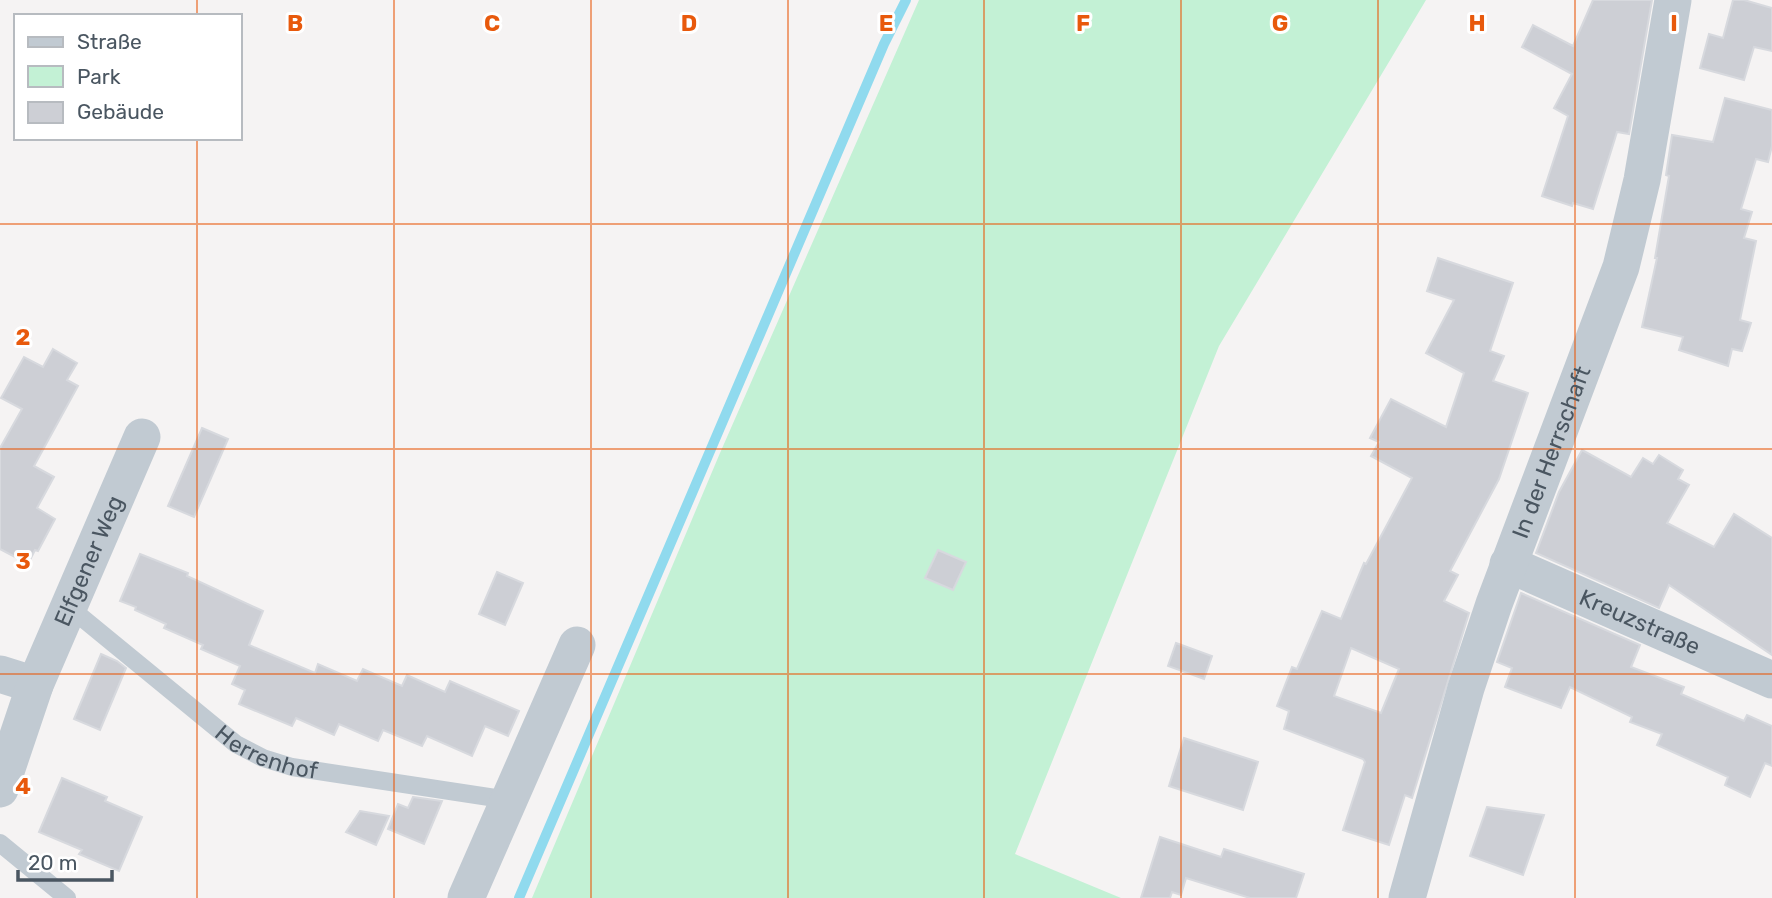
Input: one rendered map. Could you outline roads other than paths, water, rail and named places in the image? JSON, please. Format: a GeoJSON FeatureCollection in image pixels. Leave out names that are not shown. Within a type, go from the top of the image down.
{"type":"FeatureCollection","features":[{"type":"Feature","properties":{"kind":"street","name":"In der Herrschaft"},"geometry":{"type":"LineString","coordinates":[[1407,898],[1463,699],[1508,564],[1605,314],[1627,245],[1650,138],[1673,0]]}},
{"type":"Feature","properties":{"kind":"street","name":"Elfgener Weg"},"geometry":{"type":"LineString","coordinates":[[0,789],[35,685],[142,437]]}},
{"type":"Feature","properties":{"kind":"street","name":"Kreuzstraße"},"geometry":{"type":"LineString","coordinates":[[1508,564],[1772,680]]}},
{"type":"Feature","properties":{"kind":"street"},"geometry":{"type":"LineString","coordinates":[[466,898],[577,645]]}},
{"type":"Feature","properties":{"kind":"street"},"geometry":{"type":"LineString","coordinates":[[0,674],[35,685]]}},
{"type":"Feature","properties":{"kind":"lane","name":"Herrenhof"},"geometry":{"type":"LineString","coordinates":[[69,607],[236,744],[263,758],[292,766],[509,800]]}},
{"type":"Feature","properties":{"kind":"lane"},"geometry":{"type":"LineString","coordinates":[[0,843],[67,898]]}},
{"type":"Feature","properties":{"kind":"waterway"},"geometry":{"type":"LineString","coordinates":[[519,898],[884,44],[906,0]]}}]}
